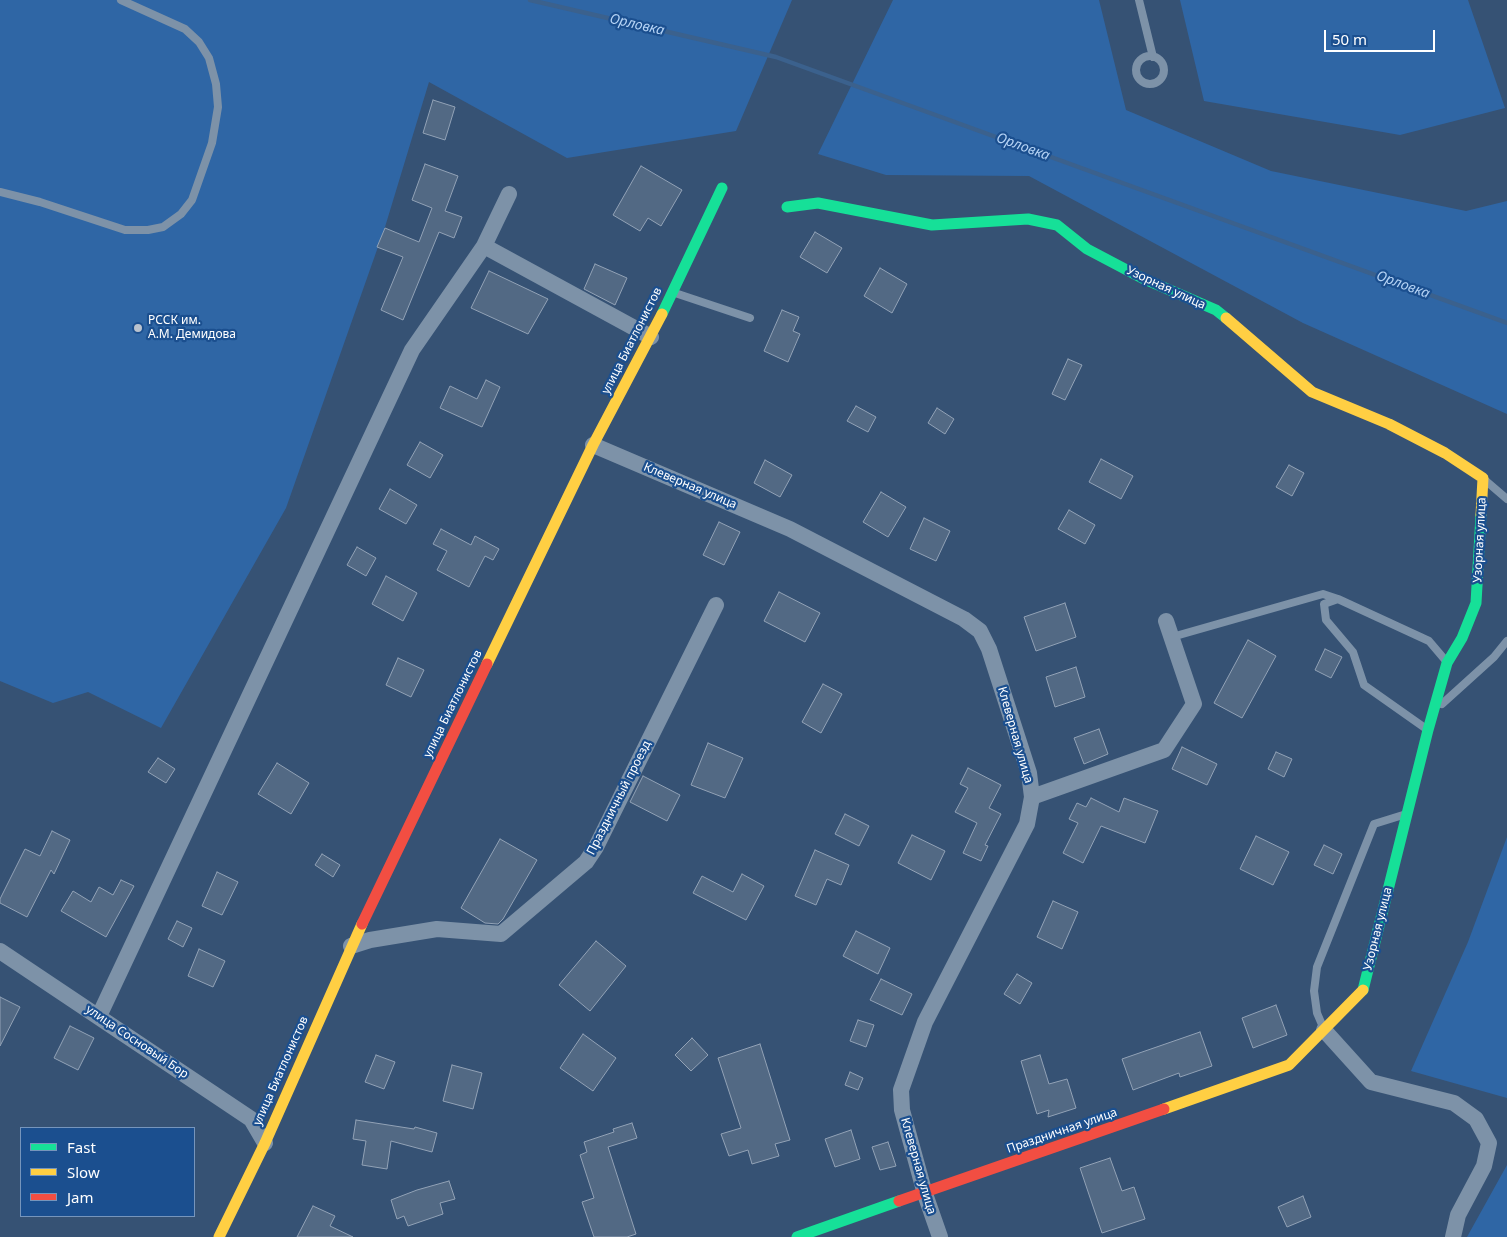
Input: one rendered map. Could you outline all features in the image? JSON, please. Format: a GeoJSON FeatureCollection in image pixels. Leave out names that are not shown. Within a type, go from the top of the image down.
{"type":"FeatureCollection","features":[{"type":"Feature","properties":{"kind":"street","name":"улица Биатлонистов"},"geometry":{"type":"LineString","coordinates":[[219,1237],[264,1142],[351,946],[593,445],[651,337],[722,188]]}},
{"type":"Feature","properties":{"kind":"street"},"geometry":{"type":"LineString","coordinates":[[99,1016],[412,350],[484,246],[509,194]]}},
{"type":"Feature","properties":{"kind":"street","name":"Узорная улица"},"geometry":{"type":"LineString","coordinates":[[787,207],[818,203],[932,224],[1028,219],[1057,225],[1087,249],[1142,278],[1216,310],[1312,392],[1397,428],[1444,453],[1483,478],[1476,603],[1462,638],[1447,663],[1428,730],[1363,990],[1324,1030]]}},
{"type":"Feature","properties":{"kind":"street"},"geometry":{"type":"LineString","coordinates":[[484,246],[651,337]]}},
{"type":"Feature","properties":{"kind":"street","name":"Клеверная улица"},"geometry":{"type":"LineString","coordinates":[[593,445],[790,529],[964,619],[980,631],[989,649],[1029,773],[1032,797],[1027,824],[925,1022],[901,1090],[902,1110],[924,1194],[940,1237]]}},
{"type":"Feature","properties":{"kind":"street","name":"Праздничный проезд"},"geometry":{"type":"LineString","coordinates":[[351,946],[370,940],[437,929],[501,934],[586,862],[596,848],[716,604]]}},
{"type":"Feature","properties":{"kind":"street"},"geometry":{"type":"LineString","coordinates":[[1032,797],[1164,750],[1194,704],[1166,621]]}},
{"type":"Feature","properties":{"kind":"street","name":"улица Сосновый Бор"},"geometry":{"type":"LineString","coordinates":[[0,951],[252,1119],[264,1142]]}},
{"type":"Feature","properties":{"kind":"street"},"geometry":{"type":"LineString","coordinates":[[1324,1030],[1371,1082],[1454,1103],[1476,1119],[1489,1143],[1484,1166],[1458,1215],[1454,1237]]}},
{"type":"Feature","properties":{"kind":"street","name":"Праздничная улица"},"geometry":{"type":"LineString","coordinates":[[797,1237],[1289,1065],[1324,1030]]}},
{"type":"Feature","properties":{"kind":"lane"},"geometry":{"type":"LineString","coordinates":[[0,192],[40,202],[125,230],[148,230],[163,227],[181,214],[192,200],[212,143],[218,106],[216,84],[208,58],[199,42],[185,29],[121,0]]}},
{"type":"Feature","properties":{"kind":"lane"},"geometry":{"type":"LineString","coordinates":[[1138,0],[1153,57]]}},
{"type":"Feature","properties":{"kind":"lane"},"geometry":{"type":"LineString","coordinates":[[673,292],[750,318]]}},
{"type":"Feature","properties":{"kind":"lane"},"geometry":{"type":"LineString","coordinates":[[1483,478],[1507,499]]}},
{"type":"Feature","properties":{"kind":"lane"},"geometry":{"type":"LineString","coordinates":[[1172,637],[1324,594],[1429,641],[1447,663]]}},
{"type":"Feature","properties":{"kind":"lane"},"geometry":{"type":"LineString","coordinates":[[1338,599],[1324,604],[1326,620],[1353,652],[1364,685],[1428,730]]}},
{"type":"Feature","properties":{"kind":"lane"},"geometry":{"type":"LineString","coordinates":[[1433,712],[1494,657],[1507,641]]}},
{"type":"Feature","properties":{"kind":"lane"},"geometry":{"type":"LineString","coordinates":[[1324,1030],[1317,1013],[1314,991],[1317,967],[1374,824],[1407,813]]}},
{"type":"Feature","properties":{"kind":"shaded area"},"geometry":{"type":"Polygon","coordinates":[[[0,0],[792,0],[736,131],[567,158],[429,82],[385,227],[286,508],[161,728],[88,692],[53,703],[0,681],[0,0]]]}},
{"type":"Feature","properties":{"kind":"shaded area"},"geometry":{"type":"Polygon","coordinates":[[[893,0],[1099,0],[1126,110],[1271,171],[1466,211],[1507,201],[1507,414],[1303,323],[1029,176],[886,175],[818,154],[893,0]]]}},
{"type":"Feature","properties":{"kind":"shaded area"},"geometry":{"type":"Polygon","coordinates":[[[1180,0],[1468,0],[1505,108],[1400,135],[1204,101],[1180,0]]]}},
{"type":"Feature","properties":{"kind":"shaded area"},"geometry":{"type":"Polygon","coordinates":[[[1507,837],[1507,1098],[1411,1071],[1468,942],[1507,837]]]}},
{"type":"Feature","properties":{"kind":"shaded area"},"geometry":{"type":"Polygon","coordinates":[[[1507,1165],[1507,1237],[1467,1237],[1507,1165]]]}},
{"type":"Feature","properties":{"kind":"building"},"geometry":{"type":"Polygon","coordinates":[[[433,100],[455,107],[445,140],[423,133],[433,100]]]}},
{"type":"Feature","properties":{"kind":"building"},"geometry":{"type":"Polygon","coordinates":[[[425,164],[458,176],[445,211],[462,217],[454,238],[439,232],[403,320],[381,310],[403,257],[377,247],[385,228],[419,242],[432,208],[412,200],[425,164]]]}},
{"type":"Feature","properties":{"kind":"building"},"geometry":{"type":"Polygon","coordinates":[[[641,166],[682,190],[661,226],[648,218],[640,231],[613,215],[641,166]]]}},
{"type":"Feature","properties":{"kind":"building"},"geometry":{"type":"Polygon","coordinates":[[[815,232],[842,248],[827,273],[800,257],[815,232]]]}},
{"type":"Feature","properties":{"kind":"building"},"geometry":{"type":"Polygon","coordinates":[[[595,264],[627,278],[615,305],[584,289],[595,264]]]}},
{"type":"Feature","properties":{"kind":"building"},"geometry":{"type":"Polygon","coordinates":[[[880,268],[907,284],[892,313],[864,296],[880,268]]]}},
{"type":"Feature","properties":{"kind":"building"},"geometry":{"type":"Polygon","coordinates":[[[489,271],[548,299],[528,334],[471,308],[489,271]]]}},
{"type":"Feature","properties":{"kind":"building"},"geometry":{"type":"Polygon","coordinates":[[[782,310],[799,317],[793,331],[800,334],[788,362],[764,351],[782,310]]]}},
{"type":"Feature","properties":{"kind":"building"},"geometry":{"type":"Polygon","coordinates":[[[1068,359],[1082,365],[1065,400],[1052,394],[1068,359]]]}},
{"type":"Feature","properties":{"kind":"building"},"geometry":{"type":"Polygon","coordinates":[[[486,380],[500,387],[482,427],[440,408],[450,386],[477,399],[486,380]]]}},
{"type":"Feature","properties":{"kind":"building"},"geometry":{"type":"Polygon","coordinates":[[[856,406],[876,417],[868,432],[847,421],[856,406]]]}},
{"type":"Feature","properties":{"kind":"building"},"geometry":{"type":"Polygon","coordinates":[[[937,408],[954,419],[945,434],[928,423],[937,408]]]}},
{"type":"Feature","properties":{"kind":"building"},"geometry":{"type":"Polygon","coordinates":[[[420,442],[443,455],[430,478],[407,465],[420,442]]]}},
{"type":"Feature","properties":{"kind":"building"},"geometry":{"type":"Polygon","coordinates":[[[1101,459],[1133,476],[1121,499],[1089,482],[1101,459]]]}},
{"type":"Feature","properties":{"kind":"building"},"geometry":{"type":"Polygon","coordinates":[[[765,460],[792,475],[780,497],[754,483],[765,460]]]}},
{"type":"Feature","properties":{"kind":"building"},"geometry":{"type":"Polygon","coordinates":[[[1289,465],[1304,473],[1292,496],[1276,487],[1289,465]]]}},
{"type":"Feature","properties":{"kind":"building"},"geometry":{"type":"Polygon","coordinates":[[[390,489],[417,505],[406,524],[379,509],[390,489]]]}},
{"type":"Feature","properties":{"kind":"building"},"geometry":{"type":"Polygon","coordinates":[[[881,492],[906,507],[888,537],[863,522],[881,492]]]}},
{"type":"Feature","properties":{"kind":"building"},"geometry":{"type":"Polygon","coordinates":[[[1069,510],[1095,525],[1085,544],[1058,529],[1069,510]]]}},
{"type":"Feature","properties":{"kind":"building"},"geometry":{"type":"Polygon","coordinates":[[[924,518],[950,531],[936,561],[910,549],[924,518]]]}},
{"type":"Feature","properties":{"kind":"building"},"geometry":{"type":"Polygon","coordinates":[[[719,522],[740,532],[724,565],[703,555],[719,522]]]}},
{"type":"Feature","properties":{"kind":"building"},"geometry":{"type":"Polygon","coordinates":[[[441,529],[471,545],[475,536],[499,549],[493,560],[485,556],[469,587],[437,570],[447,551],[433,544],[441,529]]]}},
{"type":"Feature","properties":{"kind":"building"},"geometry":{"type":"Polygon","coordinates":[[[357,547],[376,558],[366,576],[347,565],[357,547]]]}},
{"type":"Feature","properties":{"kind":"building"},"geometry":{"type":"Polygon","coordinates":[[[386,576],[417,593],[403,621],[372,604],[386,576]]]}},
{"type":"Feature","properties":{"kind":"building"},"geometry":{"type":"Polygon","coordinates":[[[779,592],[820,613],[805,642],[764,621],[779,592]]]}},
{"type":"Feature","properties":{"kind":"building"},"geometry":{"type":"Polygon","coordinates":[[[1065,603],[1076,637],[1036,651],[1024,617],[1065,603]]]}},
{"type":"Feature","properties":{"kind":"building"},"geometry":{"type":"Polygon","coordinates":[[[1248,640],[1276,656],[1242,718],[1214,703],[1248,640]]]}},
{"type":"Feature","properties":{"kind":"building"},"geometry":{"type":"Polygon","coordinates":[[[1325,649],[1342,657],[1331,678],[1315,670],[1325,649]]]}},
{"type":"Feature","properties":{"kind":"building"},"geometry":{"type":"Polygon","coordinates":[[[398,658],[424,670],[411,697],[386,685],[398,658]]]}},
{"type":"Feature","properties":{"kind":"building"},"geometry":{"type":"Polygon","coordinates":[[[1076,667],[1085,697],[1055,707],[1046,677],[1076,667]]]}},
{"type":"Feature","properties":{"kind":"building"},"geometry":{"type":"Polygon","coordinates":[[[823,684],[842,694],[821,733],[802,722],[823,684]]]}},
{"type":"Feature","properties":{"kind":"building"},"geometry":{"type":"Polygon","coordinates":[[[1099,729],[1108,754],[1084,764],[1074,738],[1099,729]]]}},
{"type":"Feature","properties":{"kind":"building"},"geometry":{"type":"Polygon","coordinates":[[[708,743],[743,758],[725,798],[691,785],[708,743]]]}},
{"type":"Feature","properties":{"kind":"building"},"geometry":{"type":"Polygon","coordinates":[[[1182,747],[1217,764],[1207,785],[1172,769],[1182,747]]]}},
{"type":"Feature","properties":{"kind":"building"},"geometry":{"type":"Polygon","coordinates":[[[1276,752],[1292,759],[1284,777],[1268,769],[1276,752]]]}},
{"type":"Feature","properties":{"kind":"building"},"geometry":{"type":"Polygon","coordinates":[[[158,758],[175,769],[166,783],[148,772],[158,758]]]}},
{"type":"Feature","properties":{"kind":"building"},"geometry":{"type":"Polygon","coordinates":[[[277,763],[309,783],[291,814],[258,794],[277,763]]]}},
{"type":"Feature","properties":{"kind":"building"},"geometry":{"type":"Polygon","coordinates":[[[968,768],[1001,785],[989,808],[1001,814],[985,845],[988,846],[981,861],[963,853],[977,823],[955,812],[968,788],[960,784],[968,768]]]}},
{"type":"Feature","properties":{"kind":"building"},"geometry":{"type":"Polygon","coordinates":[[[643,776],[680,795],[667,821],[630,802],[643,776]]]}},
{"type":"Feature","properties":{"kind":"building"},"geometry":{"type":"Polygon","coordinates":[[[1091,798],[1119,812],[1124,798],[1158,811],[1145,843],[1101,826],[1083,863],[1063,853],[1078,823],[1069,819],[1077,803],[1086,807],[1091,798]]]}},
{"type":"Feature","properties":{"kind":"building"},"geometry":{"type":"Polygon","coordinates":[[[845,814],[869,826],[859,846],[835,834],[845,814]]]}},
{"type":"Feature","properties":{"kind":"building"},"geometry":{"type":"Polygon","coordinates":[[[52,831],[70,840],[54,874],[51,870],[27,917],[0,903],[0,899],[25,849],[40,856],[52,831]]]}},
{"type":"Feature","properties":{"kind":"building"},"geometry":{"type":"Polygon","coordinates":[[[912,835],[945,851],[931,880],[898,863],[912,835]]]}},
{"type":"Feature","properties":{"kind":"building"},"geometry":{"type":"Polygon","coordinates":[[[1256,836],[1289,852],[1273,885],[1240,869],[1256,836]]]}},
{"type":"Feature","properties":{"kind":"building"},"geometry":{"type":"Polygon","coordinates":[[[500,839],[537,860],[503,919],[498,924],[485,923],[461,908],[500,839]]]}},
{"type":"Feature","properties":{"kind":"building"},"geometry":{"type":"Polygon","coordinates":[[[1324,845],[1342,854],[1333,874],[1314,865],[1324,845]]]}},
{"type":"Feature","properties":{"kind":"building"},"geometry":{"type":"Polygon","coordinates":[[[815,850],[849,865],[841,885],[827,879],[816,905],[795,896],[815,850]]]}},
{"type":"Feature","properties":{"kind":"building"},"geometry":{"type":"Polygon","coordinates":[[[322,854],[340,865],[333,877],[315,865],[322,854]]]}},
{"type":"Feature","properties":{"kind":"building"},"geometry":{"type":"Polygon","coordinates":[[[217,872],[238,882],[222,915],[202,906],[217,872]]]}},
{"type":"Feature","properties":{"kind":"building"},"geometry":{"type":"Polygon","coordinates":[[[742,874],[764,886],[746,920],[693,893],[702,876],[733,892],[742,874]]]}},
{"type":"Feature","properties":{"kind":"building"},"geometry":{"type":"Polygon","coordinates":[[[121,880],[134,886],[106,937],[61,911],[73,891],[91,902],[99,887],[113,895],[121,880]]]}},
{"type":"Feature","properties":{"kind":"building"},"geometry":{"type":"Polygon","coordinates":[[[1053,901],[1078,912],[1062,949],[1037,937],[1053,901]]]}},
{"type":"Feature","properties":{"kind":"building"},"geometry":{"type":"Polygon","coordinates":[[[177,921],[192,928],[183,947],[168,939],[177,921]]]}},
{"type":"Feature","properties":{"kind":"building"},"geometry":{"type":"Polygon","coordinates":[[[856,931],[890,948],[878,974],[843,956],[856,931]]]}},
{"type":"Feature","properties":{"kind":"building"},"geometry":{"type":"Polygon","coordinates":[[[596,941],[626,966],[590,1011],[559,985],[596,941]]]}},
{"type":"Feature","properties":{"kind":"building"},"geometry":{"type":"Polygon","coordinates":[[[199,949],[225,961],[213,987],[188,976],[199,949]]]}},
{"type":"Feature","properties":{"kind":"building"},"geometry":{"type":"Polygon","coordinates":[[[1017,974],[1032,983],[1020,1004],[1004,994],[1017,974]]]}},
{"type":"Feature","properties":{"kind":"building"},"geometry":{"type":"Polygon","coordinates":[[[881,979],[912,994],[902,1015],[870,1000],[881,979]]]}},
{"type":"Feature","properties":{"kind":"building"},"geometry":{"type":"Polygon","coordinates":[[[0,997],[20,1007],[0,1046],[0,997]]]}},
{"type":"Feature","properties":{"kind":"building"},"geometry":{"type":"Polygon","coordinates":[[[1276,1005],[1287,1035],[1253,1048],[1242,1018],[1276,1005]]]}},
{"type":"Feature","properties":{"kind":"building"},"geometry":{"type":"Polygon","coordinates":[[[858,1020],[874,1025],[866,1047],[850,1041],[858,1020]]]}},
{"type":"Feature","properties":{"kind":"building"},"geometry":{"type":"Polygon","coordinates":[[[70,1026],[94,1038],[78,1070],[54,1058],[70,1026]]]}},
{"type":"Feature","properties":{"kind":"building"},"geometry":{"type":"Polygon","coordinates":[[[1200,1032],[1212,1066],[1180,1077],[1179,1073],[1133,1090],[1122,1059],[1200,1032]]]}},
{"type":"Feature","properties":{"kind":"building"},"geometry":{"type":"Polygon","coordinates":[[[583,1034],[616,1058],[593,1091],[560,1068],[583,1034]]]}},
{"type":"Feature","properties":{"kind":"building"},"geometry":{"type":"Polygon","coordinates":[[[692,1038],[708,1055],[691,1071],[675,1055],[692,1038]]]}},
{"type":"Feature","properties":{"kind":"building"},"geometry":{"type":"Polygon","coordinates":[[[760,1044],[790,1140],[775,1144],[779,1156],[752,1164],[748,1150],[729,1156],[721,1134],[741,1128],[718,1058],[760,1044]]]}},
{"type":"Feature","properties":{"kind":"building"},"geometry":{"type":"Polygon","coordinates":[[[376,1055],[395,1062],[384,1089],[365,1082],[376,1055]]]}},
{"type":"Feature","properties":{"kind":"building"},"geometry":{"type":"Polygon","coordinates":[[[1040,1055],[1049,1084],[1067,1079],[1076,1108],[1048,1117],[1049,1110],[1037,1114],[1021,1061],[1040,1055]]]}},
{"type":"Feature","properties":{"kind":"building"},"geometry":{"type":"Polygon","coordinates":[[[452,1065],[482,1073],[473,1109],[443,1101],[452,1065]]]}},
{"type":"Feature","properties":{"kind":"building"},"geometry":{"type":"Polygon","coordinates":[[[850,1072],[863,1078],[858,1090],[845,1085],[850,1072]]]}},
{"type":"Feature","properties":{"kind":"building"},"geometry":{"type":"Polygon","coordinates":[[[356,1120],[414,1129],[415,1127],[437,1133],[432,1152],[391,1141],[387,1169],[362,1165],[366,1141],[353,1139],[356,1120]]]}},
{"type":"Feature","properties":{"kind":"building"},"geometry":{"type":"Polygon","coordinates":[[[632,1123],[637,1138],[608,1147],[636,1234],[627,1237],[594,1237],[582,1202],[594,1198],[580,1155],[587,1152],[584,1142],[614,1132],[613,1129],[632,1123]]]}},
{"type":"Feature","properties":{"kind":"building"},"geometry":{"type":"Polygon","coordinates":[[[851,1130],[860,1159],[835,1167],[825,1139],[851,1130]]]}},
{"type":"Feature","properties":{"kind":"building"},"geometry":{"type":"Polygon","coordinates":[[[888,1142],[896,1166],[880,1170],[872,1147],[888,1142]]]}},
{"type":"Feature","properties":{"kind":"building"},"geometry":{"type":"Polygon","coordinates":[[[1110,1158],[1122,1191],[1134,1187],[1145,1219],[1102,1233],[1080,1168],[1110,1158]]]}},
{"type":"Feature","properties":{"kind":"building"},"geometry":{"type":"Polygon","coordinates":[[[449,1181],[455,1199],[440,1203],[443,1214],[408,1226],[404,1216],[397,1219],[391,1200],[449,1181]]]}},
{"type":"Feature","properties":{"kind":"building"},"geometry":{"type":"Polygon","coordinates":[[[1303,1196],[1311,1217],[1287,1227],[1278,1207],[1303,1196]]]}},
{"type":"Feature","properties":{"kind":"building"},"geometry":{"type":"Polygon","coordinates":[[[313,1206],[335,1216],[330,1226],[353,1237],[297,1237],[313,1206]]]}},
{"type":"Feature","properties":{"kind":"waterway","name":"Орловка"},"geometry":{"type":"LineString","coordinates":[[530,0],[776,57],[1507,323]]}},
{"type":"Feature","properties":{"kind":"traffic: fast"},"geometry":{"type":"LineString","coordinates":[[662,314],[722,188]]}},
{"type":"Feature","properties":{"kind":"traffic: fast"},"geometry":{"type":"LineString","coordinates":[[787,207],[818,203],[932,225],[1028,219],[1057,225],[1087,249],[1142,278],[1216,310],[1226,318]]}},
{"type":"Feature","properties":{"kind":"traffic: fast"},"geometry":{"type":"LineString","coordinates":[[1363,990],[1428,730],[1447,663],[1462,638],[1476,603],[1481,515]]}},
{"type":"Feature","properties":{"kind":"traffic: fast"},"geometry":{"type":"LineString","coordinates":[[797,1237],[899,1201]]}},
{"type":"Feature","properties":{"kind":"traffic: slow"},"geometry":{"type":"LineString","coordinates":[[487,664],[593,445],[662,314]]}},
{"type":"Feature","properties":{"kind":"traffic: slow"},"geometry":{"type":"LineString","coordinates":[[1226,318],[1312,392],[1389,424],[1445,453],[1483,478],[1481,515]]}},
{"type":"Feature","properties":{"kind":"traffic: slow"},"geometry":{"type":"LineString","coordinates":[[219,1237],[265,1143],[362,924]]}},
{"type":"Feature","properties":{"kind":"traffic: slow"},"geometry":{"type":"LineString","coordinates":[[1164,1109],[1289,1065],[1363,990]]}},
{"type":"Feature","properties":{"kind":"traffic: jam"},"geometry":{"type":"LineString","coordinates":[[362,924],[487,664]]}},
{"type":"Feature","properties":{"kind":"traffic: jam"},"geometry":{"type":"LineString","coordinates":[[899,1201],[1164,1109]]}},
{"type":"Feature","properties":{"kind":"place","name":"РССК им. А.М. Демидова"},"geometry":{"type":"Point","coordinates":[138,328]}}]}
